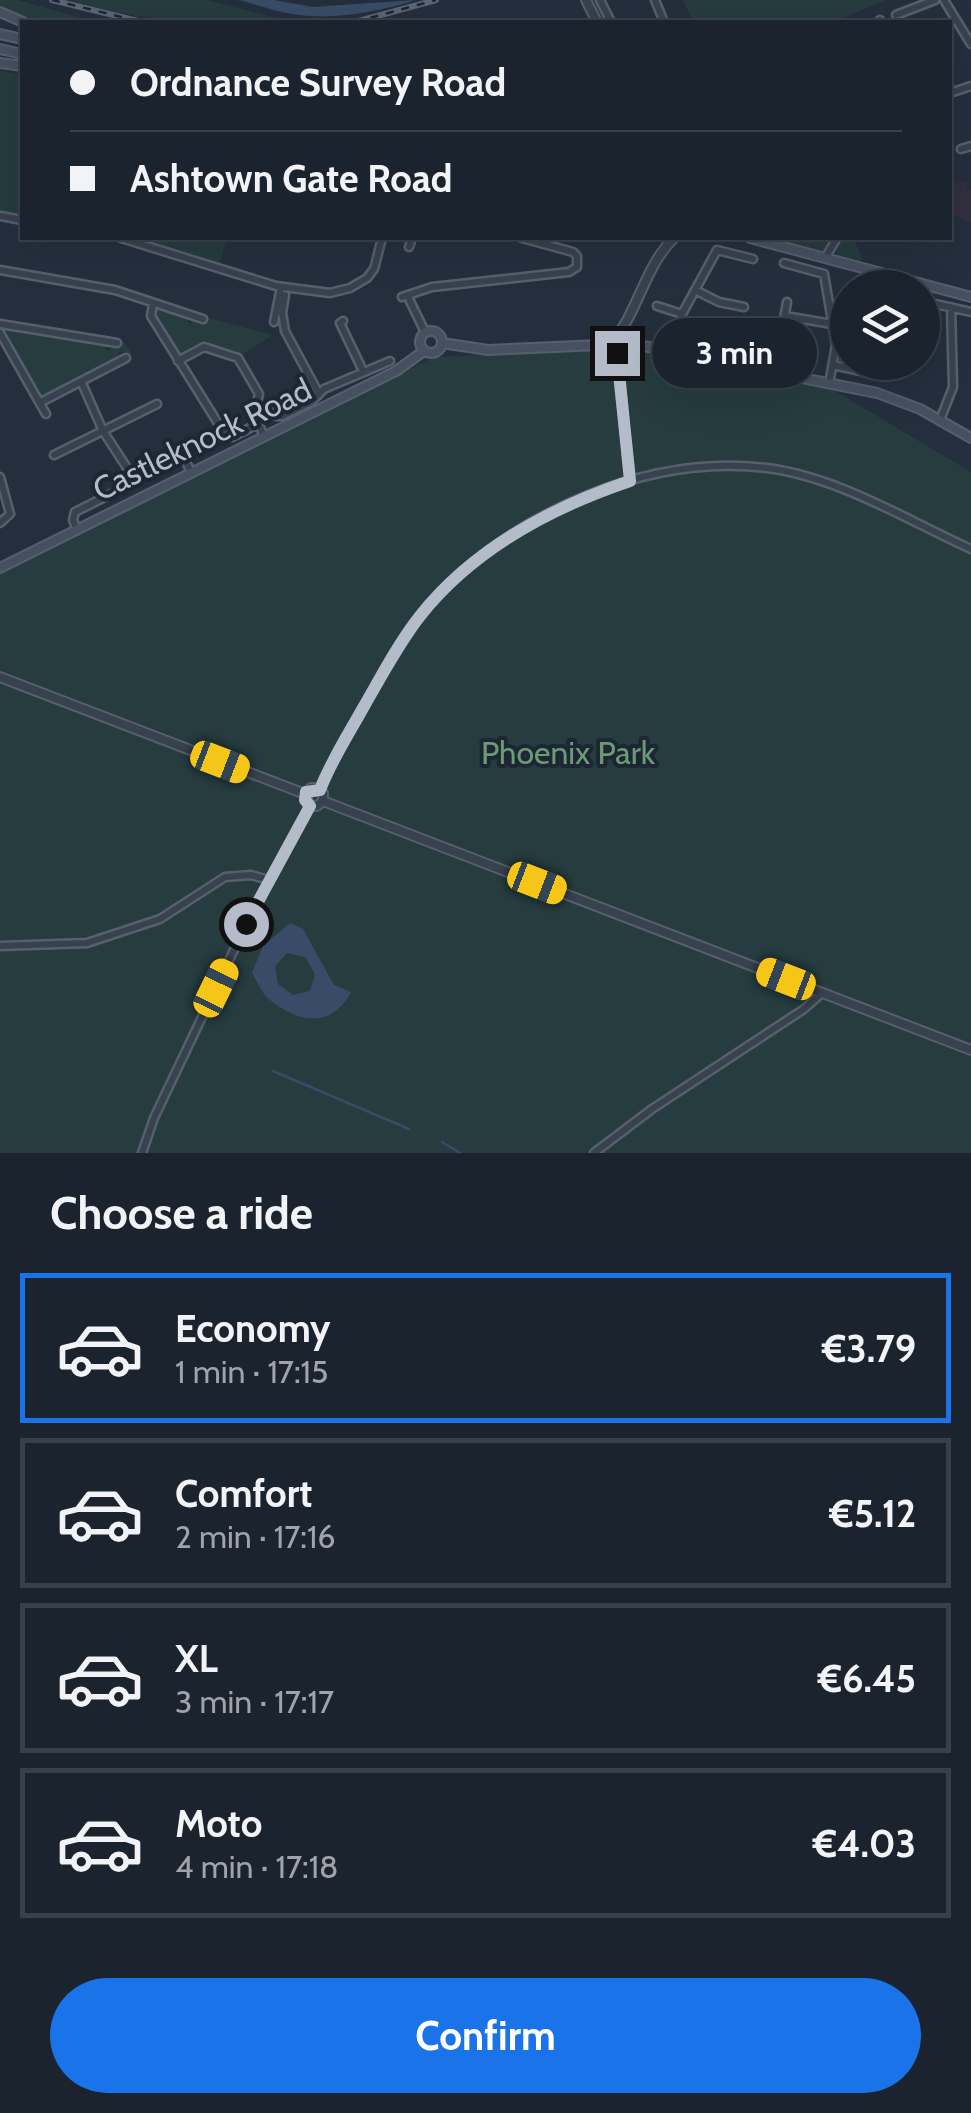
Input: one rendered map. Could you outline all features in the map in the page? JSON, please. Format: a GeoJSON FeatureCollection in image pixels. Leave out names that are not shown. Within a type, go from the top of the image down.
{"type":"FeatureCollection","features":[{"type":"Feature","properties":{"kind":"main road"},"geometry":{"type":"LineString","coordinates":[[758,240],[890,281],[971,298]]}},
{"type":"Feature","properties":{"kind":"main road"},"geometry":{"type":"LineString","coordinates":[[442,343],[437,352],[424,351],[420,341],[425,332],[435,332],[442,343],[488,350],[600,346],[614,340],[898,400],[971,438]]}},
{"type":"Feature","properties":{"kind":"main road","name":"Castleknock Road"},"geometry":{"type":"LineString","coordinates":[[0,568],[396,371],[424,351]]}},
{"type":"Feature","properties":{"kind":"street"},"geometry":{"type":"LineString","coordinates":[[896,14],[935,0]]}},
{"type":"Feature","properties":{"kind":"street"},"geometry":{"type":"LineString","coordinates":[[944,0],[971,44]]}},
{"type":"Feature","properties":{"kind":"street"},"geometry":{"type":"LineString","coordinates":[[960,149],[971,146]]}},
{"type":"Feature","properties":{"kind":"street"},"geometry":{"type":"LineString","coordinates":[[127,240],[284,291],[330,294],[350,288],[373,271],[381,240]]}},
{"type":"Feature","properties":{"kind":"street"},"geometry":{"type":"LineString","coordinates":[[410,247],[412,240]]}},
{"type":"Feature","properties":{"kind":"street"},"geometry":{"type":"LineString","coordinates":[[425,332],[405,296],[432,286],[569,272],[578,262],[573,252],[529,240]]}},
{"type":"Feature","properties":{"kind":"street"},"geometry":{"type":"LineString","coordinates":[[630,481],[614,340],[671,240]]}},
{"type":"Feature","properties":{"kind":"street"},"geometry":{"type":"LineString","coordinates":[[825,258],[836,240]]}},
{"type":"Feature","properties":{"kind":"street"},"geometry":{"type":"LineString","coordinates":[[832,247],[837,262]]}},
{"type":"Feature","properties":{"kind":"street"},"geometry":{"type":"LineString","coordinates":[[673,352],[682,314],[717,250],[753,259]]}},
{"type":"Feature","properties":{"kind":"street"},"geometry":{"type":"LineString","coordinates":[[784,264],[824,274],[830,312]]}},
{"type":"Feature","properties":{"kind":"street"},"geometry":{"type":"LineString","coordinates":[[0,270],[126,295],[204,319]]}},
{"type":"Feature","properties":{"kind":"street"},"geometry":{"type":"LineString","coordinates":[[694,290],[719,302],[744,307]]}},
{"type":"Feature","properties":{"kind":"street"},"geometry":{"type":"LineString","coordinates":[[284,291],[278,325],[319,394]]}},
{"type":"Feature","properties":{"kind":"street"},"geometry":{"type":"LineString","coordinates":[[782,331],[787,302]]}},
{"type":"Feature","properties":{"kind":"street"},"geometry":{"type":"LineString","coordinates":[[153,303],[151,316],[226,436],[252,428]]}},
{"type":"Feature","properties":{"kind":"street"},"geometry":{"type":"LineString","coordinates":[[940,304],[971,312]]}},
{"type":"Feature","properties":{"kind":"street"},"geometry":{"type":"LineString","coordinates":[[657,306],[682,314]]}},
{"type":"Feature","properties":{"kind":"street"},"geometry":{"type":"LineString","coordinates":[[940,420],[954,387],[950,307]]}},
{"type":"Feature","properties":{"kind":"street"},"geometry":{"type":"LineString","coordinates":[[188,325],[191,315]]}},
{"type":"Feature","properties":{"kind":"street"},"geometry":{"type":"LineString","coordinates":[[785,316],[830,324]]}},
{"type":"Feature","properties":{"kind":"street"},"geometry":{"type":"LineString","coordinates":[[343,321],[340,323],[362,372]]}},
{"type":"Feature","properties":{"kind":"street"},"geometry":{"type":"LineString","coordinates":[[0,324],[117,344]]}},
{"type":"Feature","properties":{"kind":"street"},"geometry":{"type":"LineString","coordinates":[[0,332],[46,414]]}},
{"type":"Feature","properties":{"kind":"street"},"geometry":{"type":"LineString","coordinates":[[676,336],[700,347],[732,353]]}},
{"type":"Feature","properties":{"kind":"street"},"geometry":{"type":"LineString","coordinates":[[178,361],[204,348],[234,355],[245,366],[259,394],[254,414],[264,436]]}},
{"type":"Feature","properties":{"kind":"street"},"geometry":{"type":"LineString","coordinates":[[41,402],[126,358]]}},
{"type":"Feature","properties":{"kind":"street"},"geometry":{"type":"LineString","coordinates":[[258,404],[279,416],[390,361]]}},
{"type":"Feature","properties":{"kind":"street"},"geometry":{"type":"LineString","coordinates":[[828,384],[830,376]]}},
{"type":"Feature","properties":{"kind":"street"},"geometry":{"type":"LineString","coordinates":[[80,381],[103,431],[133,475],[183,453],[192,472]]}},
{"type":"Feature","properties":{"kind":"street"},"geometry":{"type":"LineString","coordinates":[[54,455],[158,404]]}},
{"type":"Feature","properties":{"kind":"street"},"geometry":{"type":"LineString","coordinates":[[323,801],[320,790],[324,779],[400,644],[437,596],[460,574],[527,525],[572,502],[630,481],[706,468],[755,468],[822,482],[971,550]]}},
{"type":"Feature","properties":{"kind":"street"},"geometry":{"type":"LineString","coordinates":[[0,477],[10,514],[0,523]]}},
{"type":"Feature","properties":{"kind":"street"},"geometry":{"type":"LineString","coordinates":[[77,530],[75,512],[111,494]]}},
{"type":"Feature","properties":{"kind":"street"},"geometry":{"type":"LineString","coordinates":[[0,677],[305,794],[310,806]]}},
{"type":"Feature","properties":{"kind":"street"},"geometry":{"type":"LineString","coordinates":[[305,794],[311,788],[320,790]]}},
{"type":"Feature","properties":{"kind":"street"},"geometry":{"type":"LineString","coordinates":[[310,806],[323,801]]}},
{"type":"Feature","properties":{"kind":"street"},"geometry":{"type":"LineString","coordinates":[[323,801],[971,1050]]}},
{"type":"Feature","properties":{"kind":"street"},"geometry":{"type":"LineString","coordinates":[[142,1153],[163,1098],[269,880],[310,806]]}},
{"type":"Feature","properties":{"kind":"street"},"geometry":{"type":"LineString","coordinates":[[0,946],[64,947],[87,943],[160,918],[226,877],[251,874],[269,880]]}},
{"type":"Feature","properties":{"kind":"street"},"geometry":{"type":"LineString","coordinates":[[594,1153],[652,1109],[804,1010],[822,993]]}},
{"type":"Feature","properties":{"kind":"shaded area"},"geometry":{"type":"Polygon","coordinates":[[[968,183],[971,223],[952,214],[952,198],[957,189],[952,190],[952,184],[968,183]]]}},
{"type":"Feature","properties":{"kind":"green space"},"geometry":{"type":"Polygon","coordinates":[[[0,0],[18,0],[89,20],[30,20],[0,6],[0,0]]]}},
{"type":"Feature","properties":{"kind":"green space"},"geometry":{"type":"Polygon","coordinates":[[[71,0],[207,0],[285,20],[172,20],[71,0]]]}},
{"type":"Feature","properties":{"kind":"green space"},"geometry":{"type":"Polygon","coordinates":[[[683,0],[885,0],[840,20],[692,20],[683,0]]]}},
{"type":"Feature","properties":{"kind":"green space"},"geometry":{"type":"Polygon","coordinates":[[[0,71],[20,74],[20,218],[0,214],[0,71]]]}},
{"type":"Feature","properties":{"kind":"green space"},"geometry":{"type":"Polygon","coordinates":[[[140,240],[226,240],[220,263],[140,240]]]}},
{"type":"Feature","properties":{"kind":"green space"},"geometry":{"type":"Polygon","coordinates":[[[790,240],[856,240],[862,258],[858,262],[837,255],[835,249],[820,251],[790,244],[790,240]]]}},
{"type":"Feature","properties":{"kind":"green space"},"geometry":{"type":"Polygon","coordinates":[[[155,307],[185,315],[190,326],[193,319],[205,317],[273,335],[241,355],[205,344],[178,357],[153,315],[155,307]]]}},
{"type":"Feature","properties":{"kind":"green space"},"geometry":{"type":"Polygon","coordinates":[[[7,328],[104,345],[107,351],[124,342],[132,354],[120,351],[115,360],[41,397],[2,333],[7,328]]]}},
{"type":"Feature","properties":{"kind":"green space","name":"Phoenix Park"},"geometry":{"type":"Polygon","coordinates":[[[625,348],[830,388],[971,472],[971,1153],[0,1153],[0,573],[434,357],[609,350],[623,353],[625,348]]]}},
{"type":"Feature","properties":{"kind":"water"},"geometry":{"type":"Polygon","coordinates":[[[239,0],[274,0],[313,7],[416,0],[374,11],[314,16],[276,11],[239,0]]]}},
{"type":"Feature","properties":{"kind":"water"},"geometry":{"type":"Polygon","coordinates":[[[290,923],[303,929],[334,985],[351,992],[335,1012],[325,1017],[304,1018],[281,1008],[265,994],[252,973],[263,946],[290,923]],[[287,953],[275,966],[278,984],[293,995],[310,991],[315,974],[305,957],[287,953]]]}},
{"type":"Feature","properties":{"kind":"waterway"},"geometry":{"type":"LineString","coordinates":[[273,1071],[409,1129]]}},
{"type":"Feature","properties":{"kind":"waterway"},"geometry":{"type":"LineString","coordinates":[[442,1142],[460,1153]]}},
{"type":"Feature","properties":{"kind":"railway"},"geometry":{"type":"LineString","coordinates":[[52,0],[134,20]]}},
{"type":"Feature","properties":{"kind":"railway"},"geometry":{"type":"LineString","coordinates":[[362,20],[436,0]]}},
{"type":"Feature","properties":{"kind":"route"},"geometry":{"type":"LineString","coordinates":[[246,924],[310,806],[305,800],[306,792],[311,788],[320,790],[396,650],[437,596],[460,574],[527,525],[572,502],[630,481],[617,353]]}}]}
